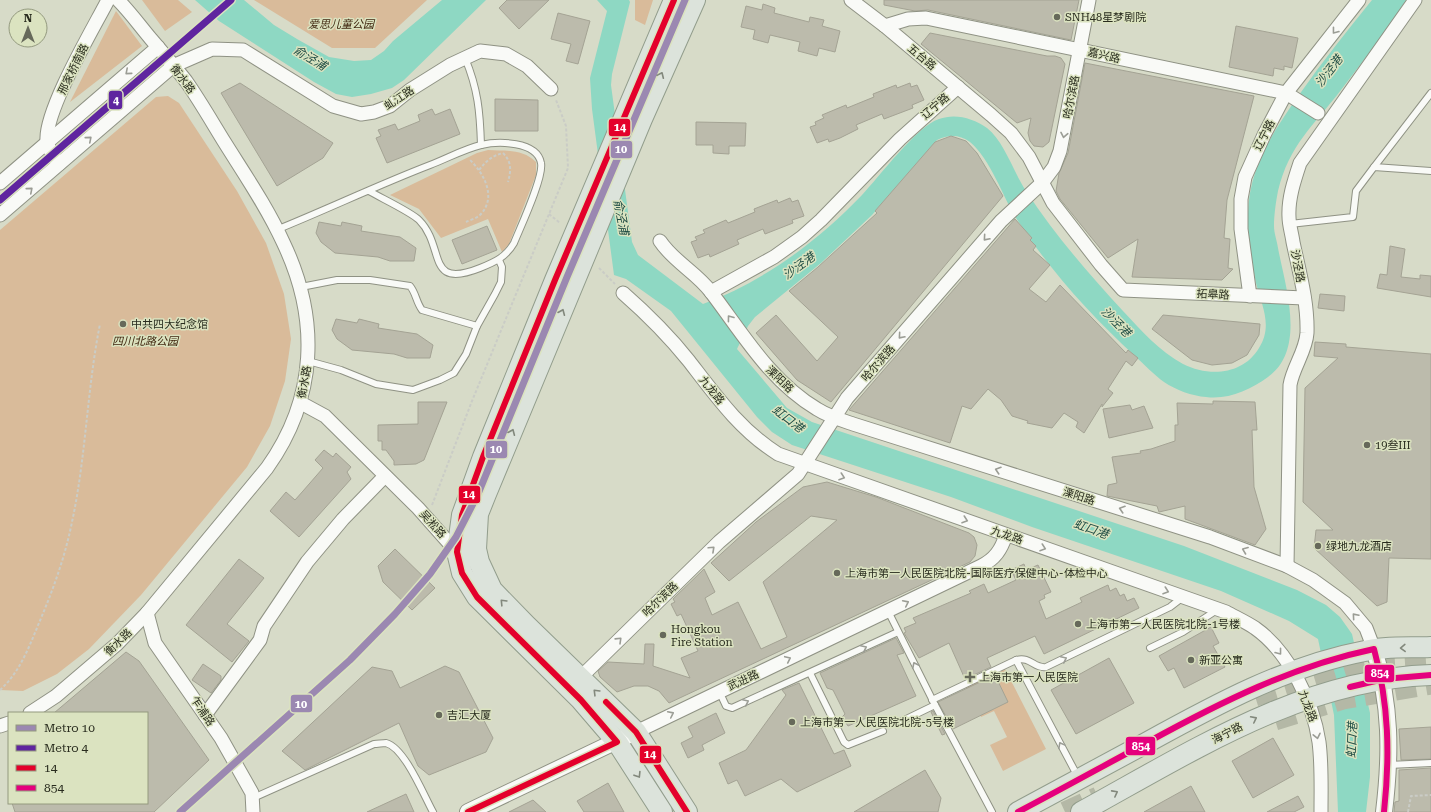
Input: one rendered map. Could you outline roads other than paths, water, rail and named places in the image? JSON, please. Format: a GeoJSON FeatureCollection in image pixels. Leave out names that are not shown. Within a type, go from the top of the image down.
{"type":"FeatureCollection","features":[{"type":"Feature","properties":{"kind":"main road"},"geometry":{"type":"LineString","coordinates":[[467,550],[462,515],[483,457],[674,0]]}},
{"type":"Feature","properties":{"kind":"main road"},"geometry":{"type":"LineString","coordinates":[[467,550],[478,514],[624,162],[695,0]]}},
{"type":"Feature","properties":{"kind":"main road","name":"吴淞路"},"geometry":{"type":"LineString","coordinates":[[467,550],[492,590],[636,732],[687,812]]}},
{"type":"Feature","properties":{"kind":"main road","name":"吴淞路"},"geometry":{"type":"LineString","coordinates":[[467,550],[462,573],[476,597],[581,700],[617,742],[662,812]]}},
{"type":"Feature","properties":{"kind":"main road"},"geometry":{"type":"LineString","coordinates":[[1018,812],[1245,692],[1294,671],[1319,662],[1369,650],[1431,647]]}},
{"type":"Feature","properties":{"kind":"main road","name":"海宁路"},"geometry":{"type":"LineString","coordinates":[[1081,812],[1263,715],[1325,693],[1376,681],[1431,675]]}},
{"type":"Feature","properties":{"kind":"street","name":"邢家桥南路"},"geometry":{"type":"LineString","coordinates":[[47,142],[50,122],[65,82],[108,0]]}},
{"type":"Feature","properties":{"kind":"street","name":"衡水路"},"geometry":{"type":"LineString","coordinates":[[32,712],[56,696],[107,653],[147,613],[267,468],[283,445],[301,403],[308,361],[308,333],[300,287],[294,266],[276,230],[203,107],[158,47],[118,0]]}},
{"type":"Feature","properties":{"kind":"street","name":"五台路"},"geometry":{"type":"LineString","coordinates":[[851,0],[885,26],[958,87]]}},
{"type":"Feature","properties":{"kind":"street","name":"哈尔滨路"},"geometry":{"type":"LineString","coordinates":[[581,677],[719,542],[789,484],[809,459],[847,398],[1013,209],[1042,183],[1054,167],[1060,151],[1089,0]]}},
{"type":"Feature","properties":{"kind":"street","name":"辽宁路"},"geometry":{"type":"LineString","coordinates":[[1256,296],[1241,229],[1243,188],[1256,150],[1290,96],[1359,0]]}},
{"type":"Feature","properties":{"kind":"street","name":"沙泾路"},"geometry":{"type":"LineString","coordinates":[[1287,566],[1290,385],[1292,375],[1303,350],[1307,334],[1298,298],[1290,224],[1290,198],[1300,163],[1415,0]]}},
{"type":"Feature","properties":{"kind":"street","name":"嘉兴路"},"geometry":{"type":"LineString","coordinates":[[885,26],[908,19],[926,18],[1290,96],[1318,113]]}},
{"type":"Feature","properties":{"kind":"street"},"geometry":{"type":"LineString","coordinates":[[0,183],[158,47]]}},
{"type":"Feature","properties":{"kind":"street","name":"虬江路"},"geometry":{"type":"LineString","coordinates":[[59,164],[173,66],[212,49],[244,50],[334,106],[362,114],[374,112],[390,106],[410,90],[450,65],[480,51],[506,54],[527,66],[551,89]]}},
{"type":"Feature","properties":{"kind":"street","name":"辽宁路"},"geometry":{"type":"LineString","coordinates":[[714,296],[802,237],[821,220],[900,139],[958,87],[1011,133],[1029,158],[1053,203],[1101,265],[1123,290]]}},
{"type":"Feature","properties":{"kind":"street"},"geometry":{"type":"LineString","coordinates":[[0,216],[59,164],[51,153],[47,142]]}},
{"type":"Feature","properties":{"kind":"street","name":"溧阳路"},"geometry":{"type":"LineString","coordinates":[[660,241],[669,253],[694,273],[714,296],[762,361],[780,381],[832,421],[1210,537],[1287,566],[1313,580],[1344,603],[1366,628],[1376,681],[1388,713],[1388,765],[1384,812]]}},
{"type":"Feature","properties":{"kind":"street","name":"拓皋路"},"geometry":{"type":"LineString","coordinates":[[1123,290],[1298,298]]}},
{"type":"Feature","properties":{"kind":"street","name":"九龙路"},"geometry":{"type":"LineString","coordinates":[[623,293],[649,316],[671,340],[744,429],[758,441],[778,454],[809,459],[1006,535],[1218,610],[1246,623],[1263,635],[1294,671],[1306,699],[1319,740],[1321,759],[1321,812]]}},
{"type":"Feature","properties":{"kind":"street","name":"吴淞路"},"geometry":{"type":"LineString","coordinates":[[301,403],[325,416],[427,517],[467,550]]}},
{"type":"Feature","properties":{"kind":"street"},"geometry":{"type":"LineString","coordinates":[[205,715],[260,640],[264,626],[307,562],[343,519],[385,476]]}},
{"type":"Feature","properties":{"kind":"street","name":"武进路"},"geometry":{"type":"LineString","coordinates":[[468,812],[617,742],[719,691],[987,563],[997,555],[1002,547],[1006,535]]}},
{"type":"Feature","properties":{"kind":"street","name":"乍浦路"},"geometry":{"type":"LineString","coordinates":[[147,613],[155,643],[221,738],[253,798],[253,812]]}},
{"type":"Feature","properties":{"kind":"lane"},"geometry":{"type":"LineString","coordinates":[[465,58],[474,80],[480,113],[481,145]]}},
{"type":"Feature","properties":{"kind":"lane"},"geometry":{"type":"LineString","coordinates":[[1290,224],[1353,217],[1356,192],[1431,93]]}},
{"type":"Feature","properties":{"kind":"lane"},"geometry":{"type":"LineString","coordinates":[[276,230],[369,191],[481,145],[504,144],[528,147],[538,156],[542,165],[540,177],[514,243],[508,253],[499,260],[466,274],[451,275],[441,268],[430,235],[419,220],[369,191]]}},
{"type":"Feature","properties":{"kind":"lane"},"geometry":{"type":"LineString","coordinates":[[1374,167],[1431,171]]}},
{"type":"Feature","properties":{"kind":"lane"},"geometry":{"type":"LineString","coordinates":[[308,361],[341,370],[376,384],[413,390],[454,373],[466,354],[477,326],[501,282],[502,267],[499,260]]}},
{"type":"Feature","properties":{"kind":"lane"},"geometry":{"type":"LineString","coordinates":[[300,287],[336,280],[370,280],[410,286],[416,293],[416,302],[422,310],[477,326]]}},
{"type":"Feature","properties":{"kind":"lane"},"geometry":{"type":"LineString","coordinates":[[900,722],[933,702],[1016,660],[1025,659],[1038,666],[1046,667],[1170,607],[1183,598]]}},
{"type":"Feature","properties":{"kind":"lane"},"geometry":{"type":"LineString","coordinates":[[1150,648],[1183,632],[1218,610]]}},
{"type":"Feature","properties":{"kind":"lane"},"geometry":{"type":"LineString","coordinates":[[888,611],[933,702],[992,812]]}},
{"type":"Feature","properties":{"kind":"lane"},"geometry":{"type":"LineString","coordinates":[[719,691],[726,706],[732,708],[898,632]]}},
{"type":"Feature","properties":{"kind":"lane"},"geometry":{"type":"LineString","coordinates":[[1016,660],[1079,779]]}},
{"type":"Feature","properties":{"kind":"lane"},"geometry":{"type":"LineString","coordinates":[[810,673],[844,742],[848,745],[882,731]]}},
{"type":"Feature","properties":{"kind":"lane"},"geometry":{"type":"LineString","coordinates":[[253,798],[374,744],[386,743],[397,750],[433,812]]}},
{"type":"Feature","properties":{"kind":"lane"},"geometry":{"type":"LineString","coordinates":[[1388,765],[1431,763]]}},
{"type":"Feature","properties":{"kind":"water","name":"俞泾浦"},"geometry":{"type":"Polygon","coordinates":[[[195,0],[244,0],[274,25],[329,57],[354,61],[371,60],[384,51],[393,41],[442,0],[486,0],[404,80],[392,88],[371,94],[352,97],[336,94],[314,82],[219,21],[195,0]]]}},
{"type":"Feature","properties":{"kind":"water"},"geometry":{"type":"Polygon","coordinates":[[[597,0],[629,0],[630,2],[612,74],[611,85],[632,242],[638,255],[703,304],[726,295],[768,272],[808,244],[827,229],[862,195],[909,141],[920,131],[939,119],[951,116],[970,119],[982,124],[993,134],[1004,149],[1026,191],[1048,223],[1110,297],[1158,347],[1183,364],[1204,371],[1214,372],[1225,371],[1244,364],[1259,348],[1265,332],[1265,316],[1253,267],[1248,221],[1249,197],[1258,165],[1264,151],[1280,123],[1308,83],[1372,0],[1406,0],[1366,57],[1304,136],[1289,161],[1283,175],[1278,191],[1274,226],[1288,298],[1290,334],[1287,350],[1280,365],[1268,377],[1254,386],[1238,393],[1214,398],[1190,394],[1164,382],[1086,308],[1056,273],[1028,237],[1016,218],[984,158],[966,139],[954,136],[937,140],[872,215],[821,263],[755,317],[748,326],[737,349],[787,408],[812,422],[1184,546],[1297,590],[1326,605],[1340,617],[1352,634],[1370,713],[1370,777],[1366,812],[1338,812],[1334,715],[1318,639],[1289,621],[1221,591],[1032,527],[951,497],[792,445],[772,432],[757,417],[671,311],[626,279],[614,275],[592,109],[590,78],[607,11],[597,0]]]}},
{"type":"Feature","properties":{"kind":"tunnel"},"geometry":{"type":"LineString","coordinates":[[1255,696],[1370,661],[1431,657]]}},
{"type":"Feature","properties":{"kind":"tunnel"},"geometry":{"type":"LineString","coordinates":[[1275,720],[1343,699],[1431,684]]}},
{"type":"Feature","properties":{"kind":"tunnel"},"geometry":{"type":"LineString","coordinates":[[1065,812],[1098,797]]}},
{"type":"Feature","properties":{"kind":"metro line","name":"4"},"geometry":{"type":"LineString","coordinates":[[0,200],[231,0]]}},
{"type":"Feature","properties":{"kind":"metro line","name":"10"},"geometry":{"type":"LineString","coordinates":[[180,812],[350,660],[395,614],[430,574],[456,537],[478,494],[567,277],[685,0]]}},
{"type":"Feature","properties":{"kind":"place","name":"SNH48星梦剧院"},"geometry":{"type":"Point","coordinates":[1057,17]}},
{"type":"Feature","properties":{"kind":"place","name":"中共四大纪念馆"},"geometry":{"type":"Point","coordinates":[123,324]}},
{"type":"Feature","properties":{"kind":"place","name":"19叁III"},"geometry":{"type":"Point","coordinates":[1367,445]}},
{"type":"Feature","properties":{"kind":"place","name":"绿地九龙酒店"},"geometry":{"type":"Point","coordinates":[1318,546]}},
{"type":"Feature","properties":{"kind":"place","name":"上海市第一人民医院北院-国际医疗保健中心-体检中心"},"geometry":{"type":"Point","coordinates":[837,573]}},
{"type":"Feature","properties":{"kind":"place","name":"上海市第一人民医院北院-1号楼"},"geometry":{"type":"Point","coordinates":[1078,624]}},
{"type":"Feature","properties":{"kind":"place","name":"Hongkou Fire Station"},"geometry":{"type":"Point","coordinates":[663,635]}},
{"type":"Feature","properties":{"kind":"place","name":"新亚公寓"},"geometry":{"type":"Point","coordinates":[1191,660]}},
{"type":"Feature","properties":{"kind":"place","name":"上海市第一人民医院"},"geometry":{"type":"Point","coordinates":[970,677]}},
{"type":"Feature","properties":{"kind":"place","name":"吉汇大厦"},"geometry":{"type":"Point","coordinates":[439,715]}},
{"type":"Feature","properties":{"kind":"place","name":"上海市第一人民医院北院-5号楼"},"geometry":{"type":"Point","coordinates":[792,722]}},
{"type":"Feature","properties":{"kind":"park label","name":"爱思儿童公园"},"geometry":{"type":"Point","coordinates":[341,24]}},
{"type":"Feature","properties":{"kind":"park label","name":"四川北路公园"},"geometry":{"type":"Point","coordinates":[145,341]}},
{"type":"Feature","properties":{"kind":"water label","name":"沙泾港"},"geometry":{"type":"Point","coordinates":[1329,71]}},
{"type":"Feature","properties":{"kind":"water label","name":"沙泾港"},"geometry":{"type":"Point","coordinates":[799,266]}},
{"type":"Feature","properties":{"kind":"water label","name":"沙泾港"},"geometry":{"type":"Point","coordinates":[1116,322]}},
{"type":"Feature","properties":{"kind":"water label","name":"虹口港"},"geometry":{"type":"Point","coordinates":[788,419]}},
{"type":"Feature","properties":{"kind":"water label","name":"虹口港"},"geometry":{"type":"Point","coordinates":[1091,529]}},
{"type":"Feature","properties":{"kind":"water label","name":"虹口港"},"geometry":{"type":"Point","coordinates":[1352,740]}}]}
